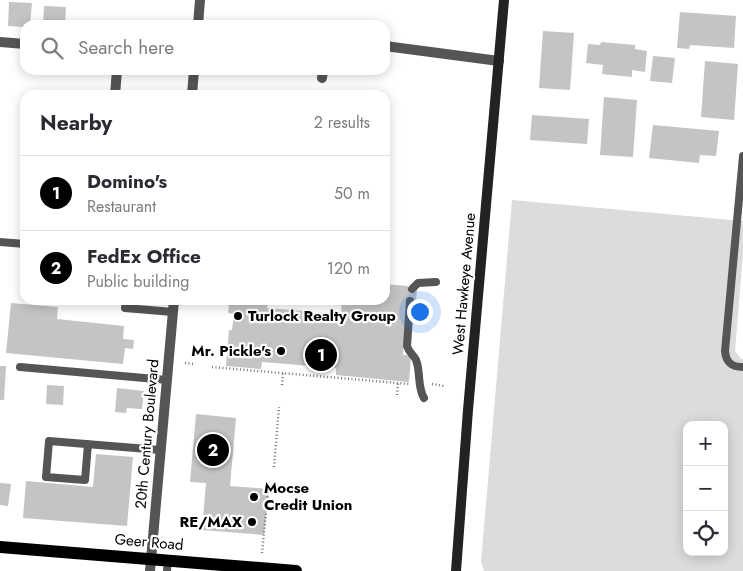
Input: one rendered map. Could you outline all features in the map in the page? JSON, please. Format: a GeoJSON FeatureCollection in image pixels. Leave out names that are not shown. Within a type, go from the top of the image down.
{"type":"FeatureCollection","features":[{"type":"Feature","properties":{"kind":"main road","name":"Geer Road"},"geometry":{"type":"LineString","coordinates":[[0,546],[151,565],[296,571]]}},
{"type":"Feature","properties":{"kind":"street"},"geometry":{"type":"LineString","coordinates":[[198,20],[200,0]]}},
{"type":"Feature","properties":{"kind":"street","name":"West Hawkeye Avenue"},"geometry":{"type":"LineString","coordinates":[[456,571],[468,410],[504,0]]}},
{"type":"Feature","properties":{"kind":"street"},"geometry":{"type":"LineString","coordinates":[[0,42],[20,44]]}},
{"type":"Feature","properties":{"kind":"street"},"geometry":{"type":"LineString","coordinates":[[390,47],[499,61]]}},
{"type":"Feature","properties":{"kind":"street"},"geometry":{"type":"LineString","coordinates":[[115,90],[117,75]]}},
{"type":"Feature","properties":{"kind":"street"},"geometry":{"type":"LineString","coordinates":[[192,90],[194,75]]}},
{"type":"Feature","properties":{"kind":"street","name":"20th Century Boulevard"},"geometry":{"type":"LineString","coordinates":[[151,565],[174,305]]}},
{"type":"Feature","properties":{"kind":"lane"},"geometry":{"type":"LineString","coordinates":[[743,156],[725,351],[728,362],[734,366],[743,367]]}},
{"type":"Feature","properties":{"kind":"lane"},"geometry":{"type":"LineString","coordinates":[[0,242],[20,244]]}},
{"type":"Feature","properties":{"kind":"lane"},"geometry":{"type":"LineString","coordinates":[[412,289],[418,283],[436,282]]}},
{"type":"Feature","properties":{"kind":"lane"},"geometry":{"type":"LineString","coordinates":[[410,301],[407,346],[408,351],[416,360],[421,393],[424,398]]}},
{"type":"Feature","properties":{"kind":"lane"},"geometry":{"type":"LineString","coordinates":[[125,305],[125,308],[173,312]]}},
{"type":"Feature","properties":{"kind":"lane"},"geometry":{"type":"LineString","coordinates":[[20,367],[167,380]]}},
{"type":"Feature","properties":{"kind":"lane"},"geometry":{"type":"LineString","coordinates":[[88,444],[85,480],[46,477],[49,441],[88,444],[160,450]]}},
{"type":"Feature","properties":{"kind":"path"},"geometry":{"type":"LineString","coordinates":[[185,363],[194,364]]}},
{"type":"Feature","properties":{"kind":"path"},"geometry":{"type":"LineString","coordinates":[[212,367],[410,384],[411,379]]}},
{"type":"Feature","properties":{"kind":"path"},"geometry":{"type":"LineString","coordinates":[[282,385],[283,373]]}},
{"type":"Feature","properties":{"kind":"path"},"geometry":{"type":"LineString","coordinates":[[397,395],[398,383]]}},
{"type":"Feature","properties":{"kind":"path"},"geometry":{"type":"LineString","coordinates":[[432,384],[444,386]]}},
{"type":"Feature","properties":{"kind":"path"},"geometry":{"type":"LineString","coordinates":[[274,467],[279,407]]}},
{"type":"Feature","properties":{"kind":"path"},"geometry":{"type":"LineString","coordinates":[[262,553],[269,482]]}},
{"type":"Feature","properties":{"kind":"shaded area"},"geometry":{"type":"Polygon","coordinates":[[[512,200],[743,221],[743,254],[735,351],[743,359],[743,571],[484,571],[481,562],[512,200]]]}},
{"type":"Feature","properties":{"kind":"building"},"geometry":{"type":"Polygon","coordinates":[[[9,2],[32,3],[30,20],[20,20],[20,27],[8,26],[9,2]]]}},
{"type":"Feature","properties":{"kind":"building"},"geometry":{"type":"Polygon","coordinates":[[[44,6],[66,7],[65,20],[43,20],[44,6]]]}},
{"type":"Feature","properties":{"kind":"building"},"geometry":{"type":"Polygon","coordinates":[[[680,12],[736,16],[734,48],[690,45],[689,49],[677,48],[680,12]]]}},
{"type":"Feature","properties":{"kind":"building"},"geometry":{"type":"Polygon","coordinates":[[[543,31],[574,33],[570,90],[539,88],[543,31]]]}},
{"type":"Feature","properties":{"kind":"building"},"geometry":{"type":"Polygon","coordinates":[[[601,42],[635,45],[635,49],[647,51],[645,72],[632,70],[632,77],[602,74],[603,65],[586,63],[588,44],[600,45],[601,42]]]}},
{"type":"Feature","properties":{"kind":"building"},"geometry":{"type":"Polygon","coordinates":[[[653,56],[675,58],[672,83],[650,81],[653,56]]]}},
{"type":"Feature","properties":{"kind":"building"},"geometry":{"type":"Polygon","coordinates":[[[705,61],[738,64],[734,120],[701,117],[705,61]]]}},
{"type":"Feature","properties":{"kind":"building"},"geometry":{"type":"Polygon","coordinates":[[[604,97],[637,100],[633,157],[600,155],[604,97]]]}},
{"type":"Feature","properties":{"kind":"building"},"geometry":{"type":"Polygon","coordinates":[[[532,115],[589,119],[587,144],[530,140],[532,115]]]}},
{"type":"Feature","properties":{"kind":"building"},"geometry":{"type":"Polygon","coordinates":[[[653,125],[719,131],[716,156],[700,155],[699,163],[649,158],[653,125]]]}},
{"type":"Feature","properties":{"kind":"building"},"geometry":{"type":"Polygon","coordinates":[[[390,284],[417,289],[416,302],[407,301],[403,355],[411,355],[409,382],[336,375],[336,368],[262,362],[261,369],[226,366],[229,330],[232,330],[234,314],[228,313],[229,305],[267,305],[267,308],[341,314],[342,305],[390,305],[390,284]]]}},
{"type":"Feature","properties":{"kind":"building"},"geometry":{"type":"Polygon","coordinates":[[[11,303],[58,307],[57,319],[124,326],[123,339],[134,340],[133,349],[125,348],[123,364],[6,353],[11,303]]]}},
{"type":"Feature","properties":{"kind":"building"},"geometry":{"type":"Polygon","coordinates":[[[0,366],[6,366],[4,400],[0,400],[0,366]]]}},
{"type":"Feature","properties":{"kind":"building"},"geometry":{"type":"Polygon","coordinates":[[[47,385],[64,386],[63,405],[46,404],[47,385]]]}},
{"type":"Feature","properties":{"kind":"building"},"geometry":{"type":"Polygon","coordinates":[[[117,388],[144,391],[142,409],[127,408],[126,413],[115,412],[117,388]]]}},
{"type":"Feature","properties":{"kind":"building"},"geometry":{"type":"Polygon","coordinates":[[[196,414],[236,418],[230,486],[269,489],[264,535],[202,530],[206,483],[190,482],[196,414]]]}},
{"type":"Feature","properties":{"kind":"building"},"geometry":{"type":"Polygon","coordinates":[[[96,454],[133,457],[127,526],[23,518],[26,481],[93,487],[96,454]]]}},
{"type":"Feature","properties":{"kind":"building"},"geometry":{"type":"Polygon","coordinates":[[[0,483],[11,484],[8,506],[0,505],[0,483]]]}},
{"type":"Feature","properties":{"kind":"place","name":"Turlock Realty Group"},"geometry":{"type":"Point","coordinates":[238,316]}},
{"type":"Feature","properties":{"kind":"place","name":"Mr. Pickle's"},"geometry":{"type":"Point","coordinates":[281,351]}},
{"type":"Feature","properties":{"kind":"place","name":"Domino's"},"geometry":{"type":"Point","coordinates":[321,355]}},
{"type":"Feature","properties":{"kind":"place","name":"FedEx Office"},"geometry":{"type":"Point","coordinates":[213,450]}},
{"type":"Feature","properties":{"kind":"place","name":"Mocse Credit Union"},"geometry":{"type":"Point","coordinates":[254,497]}},
{"type":"Feature","properties":{"kind":"place","name":"RE/MAX"},"geometry":{"type":"Point","coordinates":[252,522]}}]}
